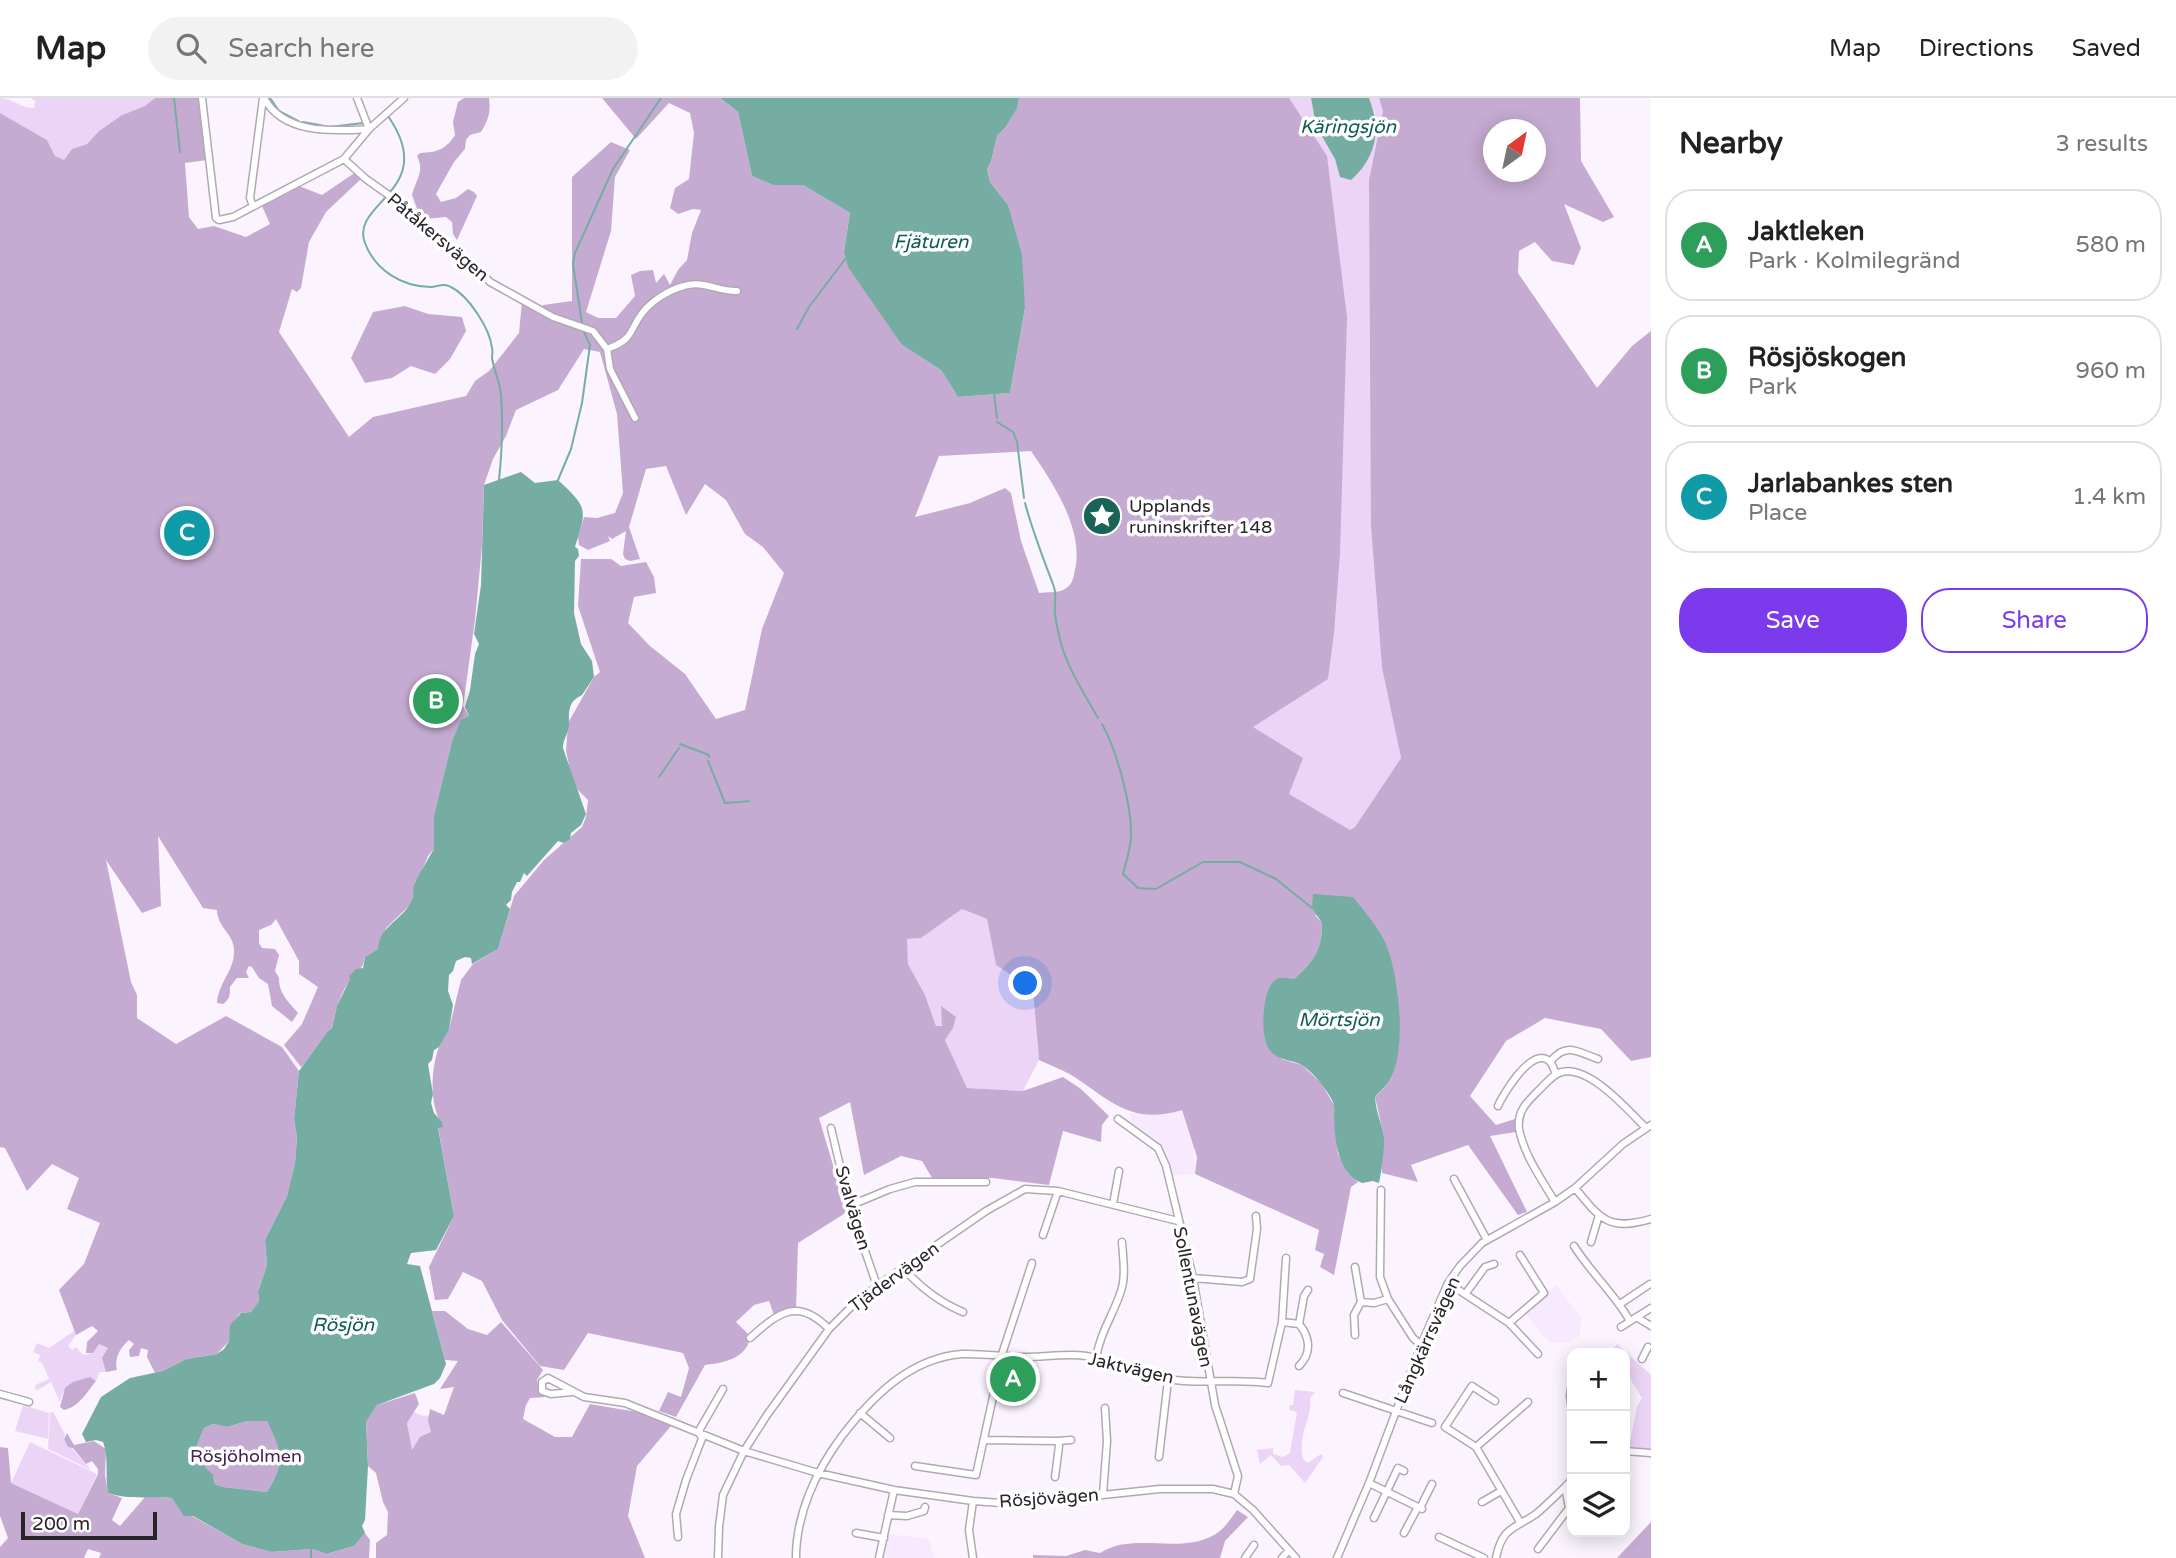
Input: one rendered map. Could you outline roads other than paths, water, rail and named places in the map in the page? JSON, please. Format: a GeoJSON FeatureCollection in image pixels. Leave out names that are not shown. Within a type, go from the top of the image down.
{"type":"FeatureCollection","features":[{"type":"Feature","properties":{"kind":"street"},"geometry":{"type":"LineString","coordinates":[[202,98],[216,218],[219,220],[233,216],[344,159],[369,129],[404,98]]}},
{"type":"Feature","properties":{"kind":"street"},"geometry":{"type":"LineString","coordinates":[[253,206],[250,198],[263,98]]}},
{"type":"Feature","properties":{"kind":"street"},"geometry":{"type":"LineString","coordinates":[[263,98],[271,109],[293,123],[336,131],[369,129]]}},
{"type":"Feature","properties":{"kind":"street"},"geometry":{"type":"LineString","coordinates":[[357,98],[369,129]]}},
{"type":"Feature","properties":{"kind":"street","name":"Påtåkersvägen"},"geometry":{"type":"LineString","coordinates":[[344,159],[414,213],[445,248],[472,264],[490,282],[553,317],[589,328],[607,349]]}},
{"type":"Feature","properties":{"kind":"street"},"geometry":{"type":"LineString","coordinates":[[635,418],[610,369],[607,349],[620,344],[632,334],[642,313],[670,291],[696,284],[726,292],[737,291]]}},
{"type":"Feature","properties":{"kind":"street"},"geometry":{"type":"LineString","coordinates":[[1551,1061],[1558,1052],[1565,1050],[1598,1059]]}},
{"type":"Feature","properties":{"kind":"street"},"geometry":{"type":"LineString","coordinates":[[1499,1107],[1502,1097],[1526,1066],[1539,1058],[1551,1061],[1556,1074]]}},
{"type":"Feature","properties":{"kind":"street"},"geometry":{"type":"LineString","coordinates":[[1555,1202],[1532,1161],[1519,1128],[1520,1113],[1524,1106],[1556,1074],[1568,1071],[1603,1086],[1648,1126]]}},
{"type":"Feature","properties":{"kind":"street","name":"Sollentunavägen"},"geometry":{"type":"LineString","coordinates":[[1118,1119],[1158,1148],[1166,1167],[1193,1278],[1215,1405],[1238,1476],[1234,1494]]}},
{"type":"Feature","properties":{"kind":"street","name":"Långkärrsvägen"},"geometry":{"type":"LineString","coordinates":[[1340,1557],[1421,1345],[1448,1283],[1468,1255],[1487,1240],[1575,1188],[1648,1126]]}},
{"type":"Feature","properties":{"kind":"street","name":"Svalvägen"},"geometry":{"type":"LineString","coordinates":[[831,1128],[849,1206],[877,1286]]}},
{"type":"Feature","properties":{"kind":"street"},"geometry":{"type":"LineString","coordinates":[[1113,1204],[1119,1171]]}},
{"type":"Feature","properties":{"kind":"street"},"geometry":{"type":"LineString","coordinates":[[1454,1180],[1487,1240]]}},
{"type":"Feature","properties":{"kind":"street"},"geometry":{"type":"LineString","coordinates":[[849,1206],[915,1182],[986,1182]]}},
{"type":"Feature","properties":{"kind":"street"},"geometry":{"type":"LineString","coordinates":[[1575,1188],[1600,1215],[1615,1223],[1628,1226],[1651,1219]]}},
{"type":"Feature","properties":{"kind":"street","name":"Tjädervägen"},"geometry":{"type":"LineString","coordinates":[[719,1558],[723,1495],[744,1451],[829,1329],[877,1286],[986,1211],[1025,1189],[1058,1191],[1178,1220]]}},
{"type":"Feature","properties":{"kind":"street"},"geometry":{"type":"LineString","coordinates":[[1381,1190],[1380,1277],[1388,1299],[1413,1338],[1421,1345]]}},
{"type":"Feature","properties":{"kind":"street"},"geometry":{"type":"LineString","coordinates":[[1043,1235],[1058,1191]]}},
{"type":"Feature","properties":{"kind":"street"},"geometry":{"type":"LineString","coordinates":[[1591,1242],[1600,1215]]}},
{"type":"Feature","properties":{"kind":"street"},"geometry":{"type":"LineString","coordinates":[[1193,1278],[1242,1282],[1250,1279],[1257,1229],[1256,1216]]}},
{"type":"Feature","properties":{"kind":"street"},"geometry":{"type":"LineString","coordinates":[[1096,1358],[1104,1327],[1122,1289],[1122,1242]]}},
{"type":"Feature","properties":{"kind":"street"},"geometry":{"type":"LineString","coordinates":[[1574,1246],[1633,1319],[1651,1326]]}},
{"type":"Feature","properties":{"kind":"street"},"geometry":{"type":"LineString","coordinates":[[1509,1323],[1544,1293],[1520,1255]]}},
{"type":"Feature","properties":{"kind":"street"},"geometry":{"type":"LineString","coordinates":[[1286,1258],[1282,1322],[1299,1324]]}},
{"type":"Feature","properties":{"kind":"street"},"geometry":{"type":"LineString","coordinates":[[915,1466],[976,1475],[1003,1357],[1032,1264]]}},
{"type":"Feature","properties":{"kind":"street"},"geometry":{"type":"LineString","coordinates":[[1466,1293],[1485,1267],[1494,1264]]}},
{"type":"Feature","properties":{"kind":"street"},"geometry":{"type":"LineString","coordinates":[[1354,1267],[1361,1302],[1354,1315],[1355,1335]]}},
{"type":"Feature","properties":{"kind":"street"},"geometry":{"type":"LineString","coordinates":[[904,1269],[922,1289],[948,1306],[963,1312]]}},
{"type":"Feature","properties":{"kind":"street"},"geometry":{"type":"LineString","coordinates":[[1448,1283],[1509,1323],[1538,1354]]}},
{"type":"Feature","properties":{"kind":"street"},"geometry":{"type":"LineString","coordinates":[[1620,1304],[1650,1284]]}},
{"type":"Feature","properties":{"kind":"street"},"geometry":{"type":"LineString","coordinates":[[1299,1366],[1307,1354],[1309,1341],[1299,1324],[1304,1296],[1308,1290]]}},
{"type":"Feature","properties":{"kind":"street"},"geometry":{"type":"LineString","coordinates":[[1361,1302],[1374,1303],[1388,1299]]}},
{"type":"Feature","properties":{"kind":"street"},"geometry":{"type":"LineString","coordinates":[[1620,1327],[1651,1308]]}},
{"type":"Feature","properties":{"kind":"street"},"geometry":{"type":"LineString","coordinates":[[751,1338],[766,1324],[786,1312],[804,1311],[817,1317],[829,1329]]}},
{"type":"Feature","properties":{"kind":"street","name":"Jaktvägen"},"geometry":{"type":"LineString","coordinates":[[796,1558],[796,1536],[806,1502],[818,1473],[836,1444],[860,1413],[889,1384],[937,1359],[962,1354],[1096,1358],[1168,1380],[1268,1383],[1282,1322]]}},
{"type":"Feature","properties":{"kind":"street"},"geometry":{"type":"LineString","coordinates":[[1642,1359],[1650,1345]]}},
{"type":"Feature","properties":{"kind":"street"},"geometry":{"type":"LineString","coordinates":[[1159,1457],[1168,1380]]}},
{"type":"Feature","properties":{"kind":"street"},"geometry":{"type":"LineString","coordinates":[[1495,1401],[1472,1386],[1445,1427],[1476,1447],[1520,1522]]}},
{"type":"Feature","properties":{"kind":"street"},"geometry":{"type":"LineString","coordinates":[[678,1537],[676,1514],[701,1435],[700,1429],[723,1389]]}},
{"type":"Feature","properties":{"kind":"street","name":"Rösjövägen"},"geometry":{"type":"LineString","coordinates":[[572,1392],[584,1397],[625,1403],[744,1451],[818,1473],[894,1490],[1015,1504],[1160,1489],[1213,1489],[1234,1494]]}},
{"type":"Feature","properties":{"kind":"street"},"geometry":{"type":"LineString","coordinates":[[1343,1393],[1432,1423]]}},
{"type":"Feature","properties":{"kind":"street"},"geometry":{"type":"LineString","coordinates":[[0,1394],[29,1402]]}},
{"type":"Feature","properties":{"kind":"street"},"geometry":{"type":"LineString","coordinates":[[1476,1447],[1528,1402]]}},
{"type":"Feature","properties":{"kind":"street"},"geometry":{"type":"LineString","coordinates":[[1103,1494],[1107,1441],[1105,1408]]}},
{"type":"Feature","properties":{"kind":"street"},"geometry":{"type":"LineString","coordinates":[[860,1413],[890,1438]]}},
{"type":"Feature","properties":{"kind":"street"},"geometry":{"type":"LineString","coordinates":[[984,1440],[1071,1440]]}},
{"type":"Feature","properties":{"kind":"street"},"geometry":{"type":"LineString","coordinates":[[1055,1477],[1058,1441]]}},
{"type":"Feature","properties":{"kind":"street"},"geometry":{"type":"LineString","coordinates":[[1630,1451],[1651,1453]]}},
{"type":"Feature","properties":{"kind":"street"},"geometry":{"type":"LineString","coordinates":[[1374,1518],[1398,1468],[1404,1471]]}},
{"type":"Feature","properties":{"kind":"street"},"geometry":{"type":"LineString","coordinates":[[1369,1483],[1420,1508]]}},
{"type":"Feature","properties":{"kind":"street"},"geometry":{"type":"LineString","coordinates":[[1404,1533],[1432,1484]]}},
{"type":"Feature","properties":{"kind":"street"},"geometry":{"type":"LineString","coordinates":[[1496,1558],[1503,1539],[1512,1527],[1537,1513],[1567,1484]]}},
{"type":"Feature","properties":{"kind":"street"},"geometry":{"type":"LineString","coordinates":[[879,1558],[894,1490]]}},
{"type":"Feature","properties":{"kind":"street"},"geometry":{"type":"LineString","coordinates":[[1482,1502],[1502,1491]]}},
{"type":"Feature","properties":{"kind":"street"},"geometry":{"type":"LineString","coordinates":[[1538,1549],[1569,1508],[1566,1492]]}},
{"type":"Feature","properties":{"kind":"street"},"geometry":{"type":"LineString","coordinates":[[1234,1494],[1253,1510],[1296,1558]]}},
{"type":"Feature","properties":{"kind":"street"},"geometry":{"type":"LineString","coordinates":[[973,1501],[969,1530],[973,1558]]}},
{"type":"Feature","properties":{"kind":"street"},"geometry":{"type":"LineString","coordinates":[[888,1515],[908,1516],[924,1511],[925,1507]]}},
{"type":"Feature","properties":{"kind":"street"},"geometry":{"type":"LineString","coordinates":[[856,1533],[884,1538]]}},
{"type":"Feature","properties":{"kind":"street"},"geometry":{"type":"LineString","coordinates":[[1439,1537],[1484,1558]]}},
{"type":"Feature","properties":{"kind":"street"},"geometry":{"type":"LineString","coordinates":[[1245,1558],[1254,1545]]}},
{"type":"Feature","properties":{"kind":"street"},"geometry":{"type":"LineString","coordinates":[[1282,1558],[1289,1550]]}},
{"type":"Feature","properties":{"kind":"water","name":"Fjäturen"},"geometry":{"type":"Polygon","coordinates":[[[720,98],[1019,98],[1017,109],[997,136],[987,169],[990,182],[1008,205],[1022,255],[1025,308],[1010,393],[958,397],[941,370],[902,345],[848,267],[844,251],[850,213],[803,185],[773,185],[752,176],[738,112],[720,98]]]}},
{"type":"Feature","properties":{"kind":"water","name":"Käringsjön"},"geometry":{"type":"Polygon","coordinates":[[[1311,98],[1369,98],[1375,121],[1374,142],[1366,162],[1351,180],[1340,177],[1335,159],[1316,126],[1311,98]]]}},
{"type":"Feature","properties":{"kind":"water","name":"Rösjön"},"geometry":{"type":"Polygon","coordinates":[[[521,472],[535,483],[558,480],[580,503],[582,509],[582,524],[575,547],[579,556],[575,561],[574,613],[581,644],[592,661],[594,677],[582,695],[571,704],[563,748],[586,814],[581,825],[571,833],[570,839],[564,843],[558,841],[527,876],[524,873],[520,882],[517,882],[511,900],[506,905],[510,909],[498,949],[472,964],[471,958],[465,957],[456,961],[449,975],[448,991],[453,1005],[449,1029],[428,1064],[433,1094],[431,1103],[443,1127],[438,1128],[454,1216],[436,1250],[411,1253],[407,1264],[420,1266],[446,1364],[434,1384],[377,1405],[366,1422],[368,1466],[365,1520],[362,1526],[365,1533],[354,1546],[326,1554],[313,1549],[271,1552],[242,1544],[193,1516],[184,1516],[172,1498],[131,1497],[108,1493],[103,1442],[86,1442],[82,1434],[101,1397],[130,1378],[163,1371],[186,1359],[217,1354],[229,1341],[230,1325],[241,1313],[251,1312],[259,1301],[258,1292],[267,1265],[265,1240],[287,1196],[295,1163],[297,1138],[294,1119],[299,1071],[332,1028],[349,976],[356,969],[363,968],[365,957],[378,949],[382,935],[410,904],[415,882],[434,849],[434,815],[452,741],[461,720],[469,716],[465,707],[479,644],[474,634],[481,585],[484,485],[521,472]],[[247,1421],[227,1427],[213,1424],[204,1428],[197,1445],[197,1459],[213,1475],[215,1484],[267,1492],[277,1472],[280,1456],[267,1421],[247,1421]]]}},
{"type":"Feature","properties":{"kind":"water","name":"Mörtsjön"},"geometry":{"type":"Polygon","coordinates":[[[1313,894],[1353,897],[1382,936],[1394,972],[1400,1032],[1395,1068],[1389,1081],[1375,1097],[1384,1137],[1379,1183],[1362,1183],[1354,1179],[1343,1165],[1337,1146],[1333,1102],[1316,1077],[1302,1065],[1276,1056],[1266,1043],[1264,1015],[1269,988],[1277,979],[1294,979],[1311,961],[1321,940],[1322,923],[1312,908],[1313,894]]]}},
{"type":"Feature","properties":{"kind":"waterway"},"geometry":{"type":"LineString","coordinates":[[174,98],[180,152]]}},
{"type":"Feature","properties":{"kind":"waterway"},"geometry":{"type":"LineString","coordinates":[[270,98],[279,111],[298,121]]}},
{"type":"Feature","properties":{"kind":"waterway"},"geometry":{"type":"LineString","coordinates":[[582,323],[573,264],[575,253],[613,169],[661,98]]}},
{"type":"Feature","properties":{"kind":"waterway"},"geometry":{"type":"LineString","coordinates":[[388,116],[401,141],[404,162],[399,178],[390,192],[369,216],[364,229],[365,243],[375,261],[400,280],[420,286],[444,285],[458,291],[483,323],[490,340],[501,395],[499,480]]}},
{"type":"Feature","properties":{"kind":"waterway"},"geometry":{"type":"LineString","coordinates":[[303,122],[330,127],[363,123]]}},
{"type":"Feature","properties":{"kind":"waterway"},"geometry":{"type":"LineString","coordinates":[[797,329],[809,307],[846,258]]}},
{"type":"Feature","properties":{"kind":"waterway"},"geometry":{"type":"LineString","coordinates":[[558,480],[571,449],[582,403],[590,345],[583,330]]}},
{"type":"Feature","properties":{"kind":"waterway"},"geometry":{"type":"LineString","coordinates":[[994,394],[997,418]]}},
{"type":"Feature","properties":{"kind":"waterway"},"geometry":{"type":"LineString","coordinates":[[997,422],[1013,432],[1017,442],[1024,498]]}},
{"type":"Feature","properties":{"kind":"waterway"},"geometry":{"type":"LineString","coordinates":[[1025,503],[1054,587],[1055,614],[1062,646],[1075,678],[1098,718]]}},
{"type":"Feature","properties":{"kind":"waterway"},"geometry":{"type":"LineString","coordinates":[[1102,724],[1118,763],[1131,824],[1131,841],[1123,874],[1138,888],[1156,889],[1203,862],[1240,862],[1276,879],[1312,908]]}},
{"type":"Feature","properties":{"kind":"waterway"},"geometry":{"type":"LineString","coordinates":[[680,744],[709,757]]}},
{"type":"Feature","properties":{"kind":"waterway"},"geometry":{"type":"LineString","coordinates":[[659,777],[679,748]]}},
{"type":"Feature","properties":{"kind":"waterway"},"geometry":{"type":"LineString","coordinates":[[708,761],[725,803],[738,802]]}},
{"type":"Feature","properties":{"kind":"waterway"},"geometry":{"type":"LineString","coordinates":[[740,802],[749,801]]}},
{"type":"Feature","properties":{"kind":"waterway"},"geometry":{"type":"LineString","coordinates":[[311,1549],[311,1558]]}},
{"type":"Feature","properties":{"kind":"place","name":"Upplands runinskrifter 148"},"geometry":{"type":"Point","coordinates":[1102,516]}},
{"type":"Feature","properties":{"kind":"place","name":"Jarlabankes sten"},"geometry":{"type":"Point","coordinates":[187,533]}},
{"type":"Feature","properties":{"kind":"place","name":"Rösjöskogen"},"geometry":{"type":"Point","coordinates":[436,701]}},
{"type":"Feature","properties":{"kind":"place","name":"Jaktleken"},"geometry":{"type":"Point","coordinates":[1013,1379]}},
{"type":"Feature","properties":{"kind":"park label","name":"Rösjöholmen"},"geometry":{"type":"Point","coordinates":[246,1456]}}]}
